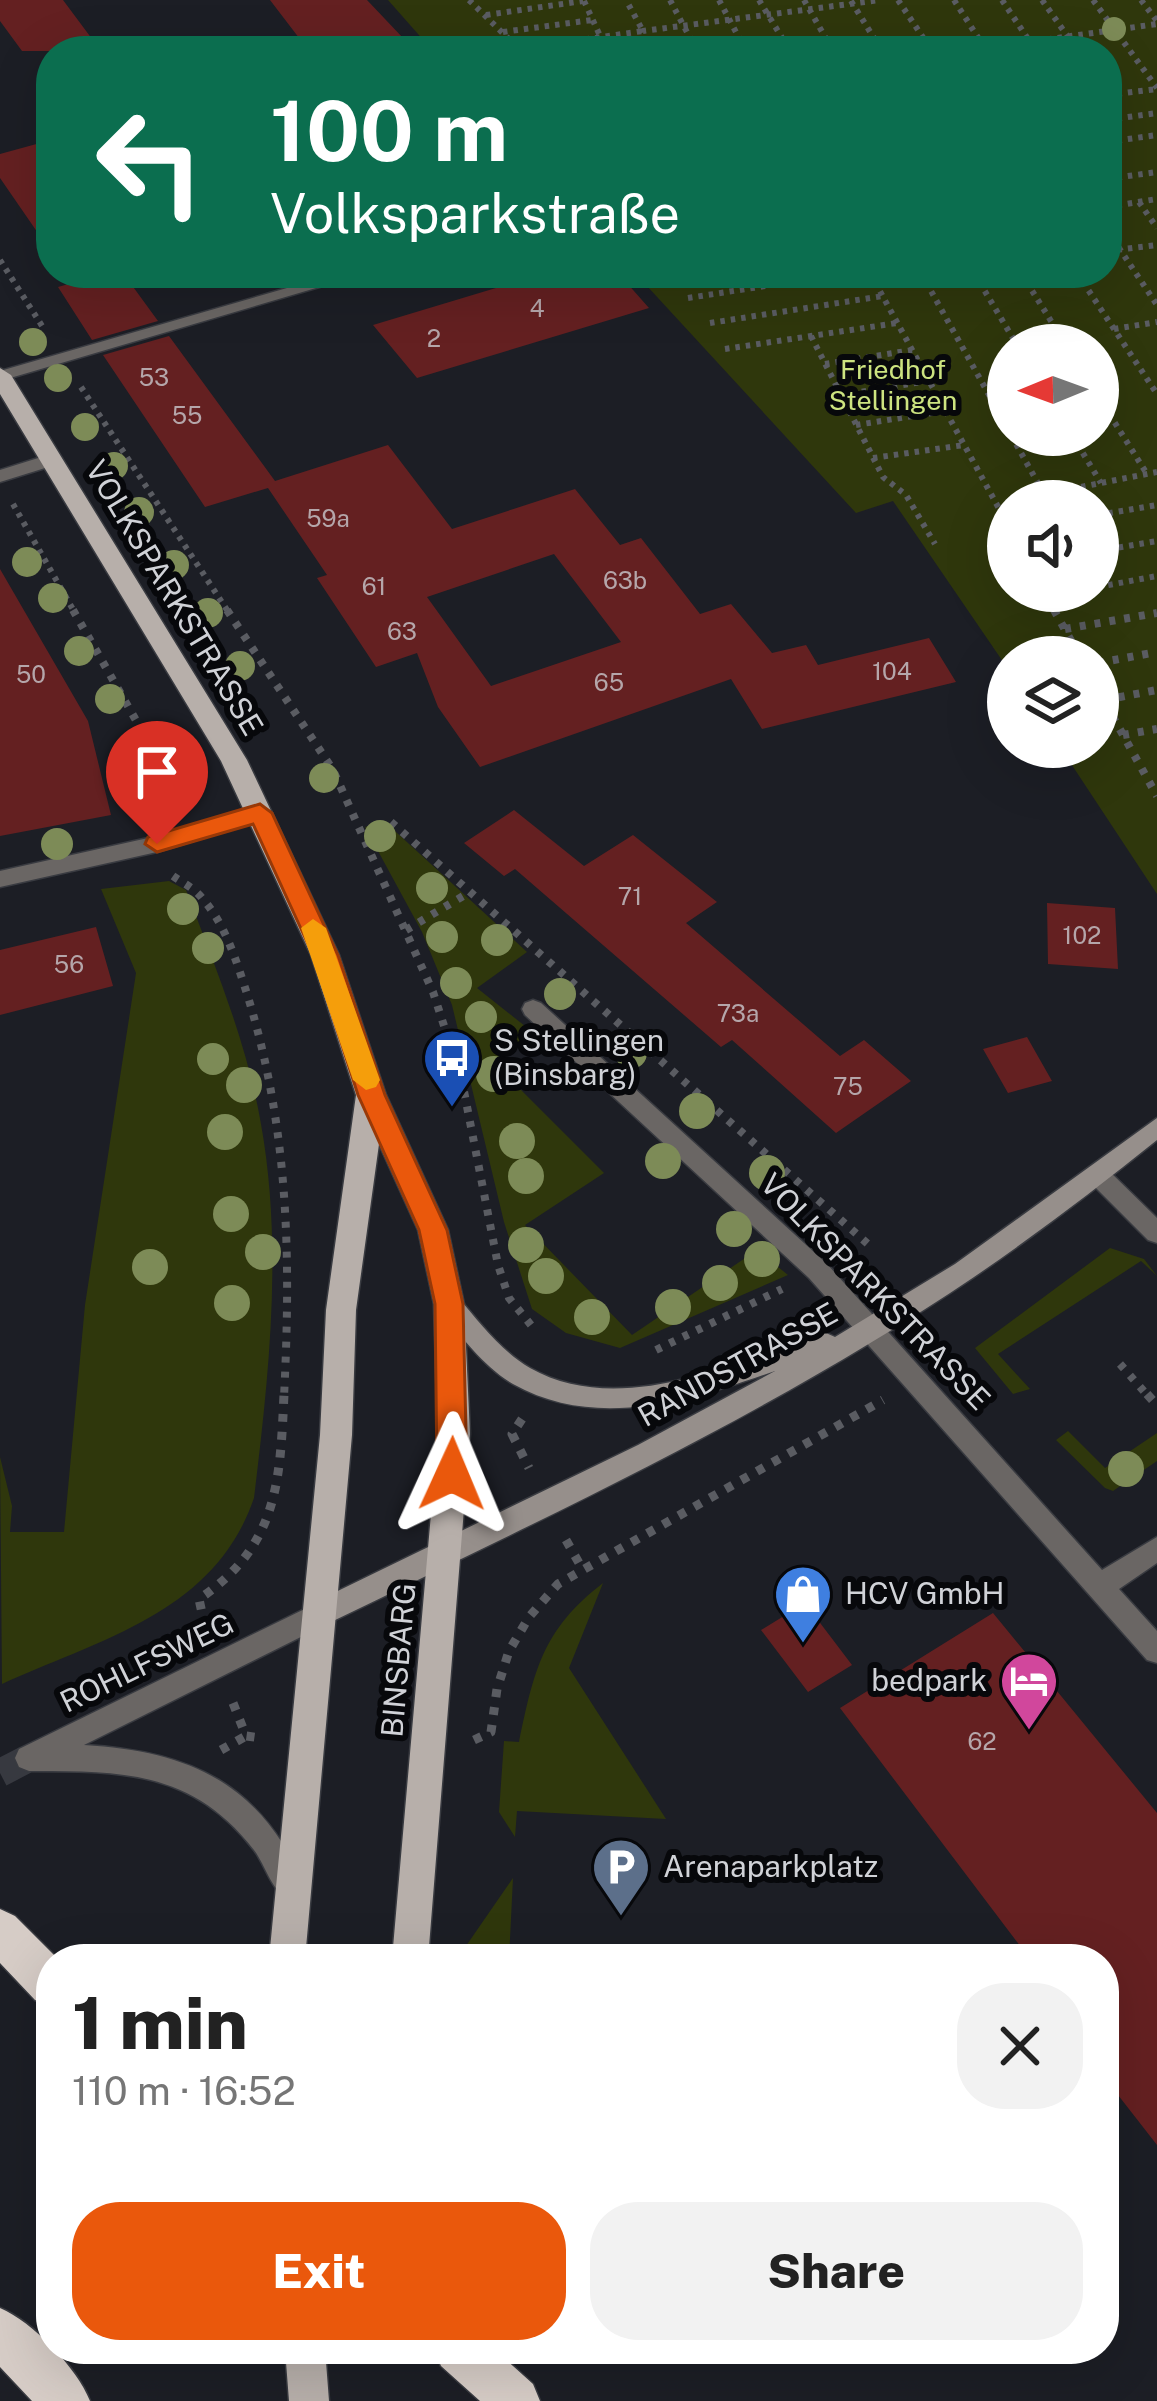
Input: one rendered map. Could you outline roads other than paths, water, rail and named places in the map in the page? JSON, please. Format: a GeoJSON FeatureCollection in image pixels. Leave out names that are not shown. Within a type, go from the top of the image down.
{"type":"FeatureCollection","features":[{"type":"Feature","properties":{"kind":"highway"},"geometry":{"type":"LineString","coordinates":[[0,1931],[36,1968]]}},
{"type":"Feature","properties":{"kind":"highway"},"geometry":{"type":"LineString","coordinates":[[0,2332],[66,2401]]}},
{"type":"Feature","properties":{"kind":"highway"},"geometry":{"type":"LineString","coordinates":[[475,2364],[516,2401]]}},
{"type":"Feature","properties":{"kind":"main road","name":"VOLKSPARKSTRASSE"},"geometry":{"type":"LineString","coordinates":[[0,376],[204,706],[260,813]]}},
{"type":"Feature","properties":{"kind":"main road","name":"BINSBARG"},"geometry":{"type":"LineString","coordinates":[[260,813],[325,955],[371,1095],[433,1230],[449,1304],[454,1434],[411,1944]]}},
{"type":"Feature","properties":{"kind":"main road","name":"BINSBARG"},"geometry":{"type":"LineString","coordinates":[[288,1944],[321,1613],[341,1310],[371,1095]]}},
{"type":"Feature","properties":{"kind":"main road"},"geometry":{"type":"LineString","coordinates":[[306,2364],[309,2396]]}},
{"type":"Feature","properties":{"kind":"main road"},"geometry":{"type":"LineString","coordinates":[[309,2396],[318,2364]]}},
{"type":"Feature","properties":{"kind":"street"},"geometry":{"type":"LineString","coordinates":[[0,376],[306,288]]}},
{"type":"Feature","properties":{"kind":"street"},"geometry":{"type":"LineString","coordinates":[[0,476],[51,460]]}},
{"type":"Feature","properties":{"kind":"street"},"geometry":{"type":"LineString","coordinates":[[0,879],[157,844],[260,813]]}},
{"type":"Feature","properties":{"kind":"street","name":"VOLKSPARKSTRASSE"},"geometry":{"type":"LineString","coordinates":[[533,1009],[818,1271],[1157,1651]]}},
{"type":"Feature","properties":{"kind":"street","name":"RANDSTRASSE"},"geometry":{"type":"LineString","coordinates":[[321,1613],[702,1426],[869,1331],[1097,1175],[1157,1126]]}},
{"type":"Feature","properties":{"kind":"street"},"geometry":{"type":"LineString","coordinates":[[1097,1175],[1157,1234]]}},
{"type":"Feature","properties":{"kind":"street"},"geometry":{"type":"LineString","coordinates":[[449,1304],[496,1357],[523,1377],[581,1397],[674,1389],[869,1331]]}},
{"type":"Feature","properties":{"kind":"street"},"geometry":{"type":"LineString","coordinates":[[1100,1586],[1157,1549]]}},
{"type":"Feature","properties":{"kind":"street","name":"ROHLFSWEG"},"geometry":{"type":"LineString","coordinates":[[291,1887],[272,1847],[251,1819],[194,1775],[115,1757],[29,1758],[321,1613]]}},
{"type":"Feature","properties":{"kind":"tunnel"},"geometry":{"type":"LineString","coordinates":[[0,1773],[29,1758]]}},
{"type":"Feature","properties":{"kind":"place","name":"S Stellingen (Binsbarg)"},"geometry":{"type":"Point","coordinates":[452,1109]}},
{"type":"Feature","properties":{"kind":"place","name":"HCV GmbH"},"geometry":{"type":"Point","coordinates":[803,1645]}},
{"type":"Feature","properties":{"kind":"place","name":"bedpark"},"geometry":{"type":"Point","coordinates":[1029,1732]}},
{"type":"Feature","properties":{"kind":"place","name":"Arenaparkplatz"},"geometry":{"type":"Point","coordinates":[621,1918]}},
{"type":"Feature","properties":{"kind":"park label","name":"Friedhof Stellingen"},"geometry":{"type":"Point","coordinates":[893,386]}}]}
